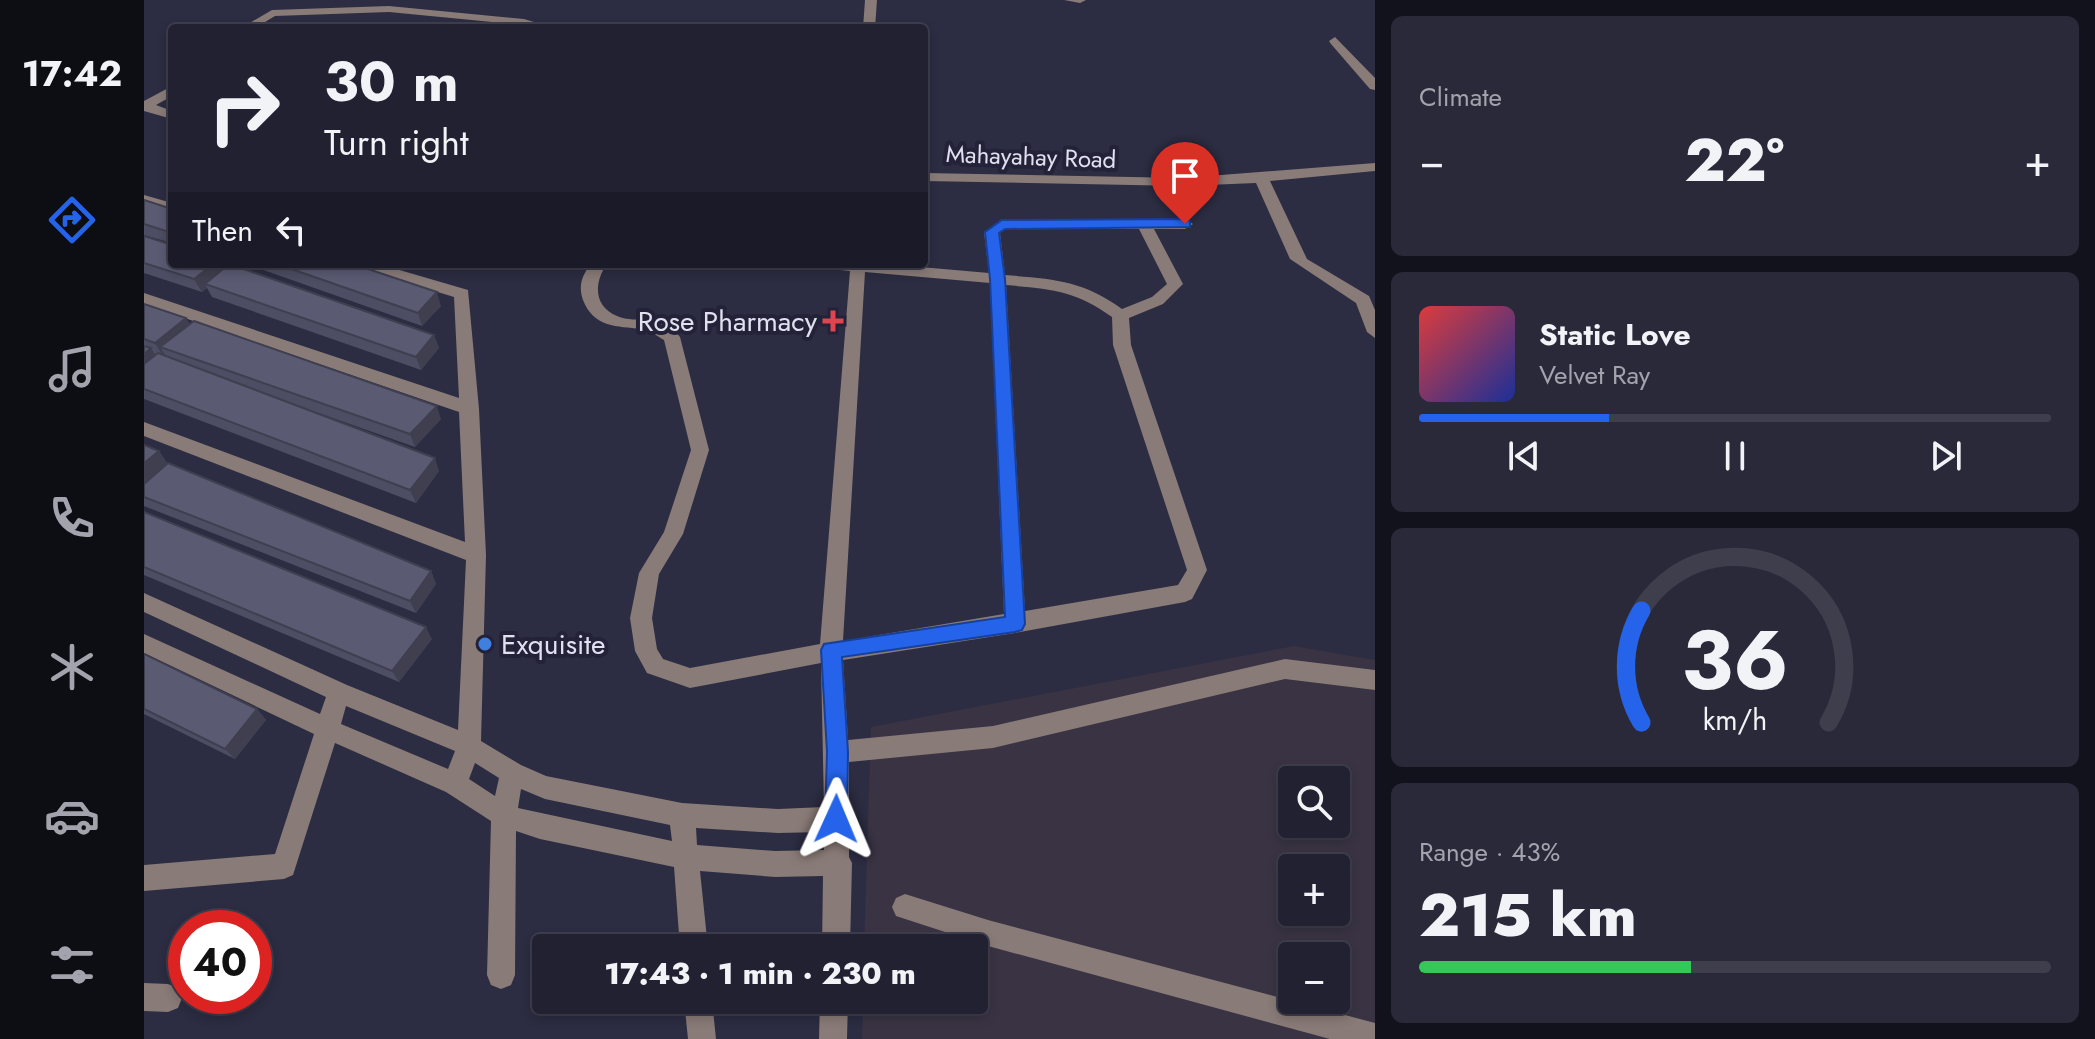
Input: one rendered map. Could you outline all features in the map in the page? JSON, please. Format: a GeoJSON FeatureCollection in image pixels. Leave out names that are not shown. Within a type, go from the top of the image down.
{"type":"FeatureCollection","features":[{"type":"Feature","properties":{"kind":"street"},"geometry":{"type":"LineString","coordinates":[[254,24],[290,0]]}},
{"type":"Feature","properties":{"kind":"street"},"geometry":{"type":"LineString","coordinates":[[869,24],[871,0]]}},
{"type":"Feature","properties":{"kind":"street"},"geometry":{"type":"LineString","coordinates":[[1070,0],[1080,0]]}},
{"type":"Feature","properties":{"kind":"street"},"geometry":{"type":"LineString","coordinates":[[272,13],[389,9],[529,24]]}},
{"type":"Feature","properties":{"kind":"street"},"geometry":{"type":"LineString","coordinates":[[1335,41],[1375,86]]}},
{"type":"Feature","properties":{"kind":"street"},"geometry":{"type":"LineString","coordinates":[[146,107],[168,93]]}},
{"type":"Feature","properties":{"kind":"street"},"geometry":{"type":"LineString","coordinates":[[146,107],[168,114]]}},
{"type":"Feature","properties":{"kind":"street","name":"Mahayahay Road"},"geometry":{"type":"LineString","coordinates":[[928,177],[1097,182],[1261,178],[1375,167]]}},
{"type":"Feature","properties":{"kind":"street"},"geometry":{"type":"LineString","coordinates":[[1261,178],[1301,262],[1363,300],[1375,332]]}},
{"type":"Feature","properties":{"kind":"street"},"geometry":{"type":"LineString","coordinates":[[144,199],[168,207]]}},
{"type":"Feature","properties":{"kind":"street"},"geometry":{"type":"LineString","coordinates":[[1015,624],[998,279],[992,232],[1002,224],[1185,224]]}},
{"type":"Feature","properties":{"kind":"street"},"geometry":{"type":"LineString","coordinates":[[1120,315],[1154,304],[1168,295],[1175,284],[1145,225]]}},
{"type":"Feature","properties":{"kind":"street"},"geometry":{"type":"LineString","coordinates":[[375,268],[462,294],[476,555],[469,746],[455,784]]}},
{"type":"Feature","properties":{"kind":"street"},"geometry":{"type":"LineString","coordinates":[[596,268],[589,277],[588,296],[599,313],[618,323],[648,324],[672,337],[700,450],[673,534],[649,573],[641,618],[646,651],[655,666],[690,678],[831,650],[1015,624],[1185,593],[1197,570],[1122,345],[1120,315]]}},
{"type":"Feature","properties":{"kind":"street"},"geometry":{"type":"LineString","coordinates":[[836,934],[837,752],[831,650],[858,268]]}},
{"type":"Feature","properties":{"kind":"street"},"geometry":{"type":"LineString","coordinates":[[880,268],[1066,285],[1098,299],[1120,315]]}},
{"type":"Feature","properties":{"kind":"street"},"geometry":{"type":"LineString","coordinates":[[144,298],[470,409]]}},
{"type":"Feature","properties":{"kind":"street"},"geometry":{"type":"LineString","coordinates":[[144,429],[476,555]]}},
{"type":"Feature","properties":{"kind":"street"},"geometry":{"type":"LineString","coordinates":[[144,602],[339,692],[469,746],[512,773],[545,787],[682,815],[778,821],[836,819]]}},
{"type":"Feature","properties":{"kind":"street"},"geometry":{"type":"LineString","coordinates":[[144,643],[327,729],[455,784],[504,815],[540,827],[686,857],[775,864],[839,863]]}},
{"type":"Feature","properties":{"kind":"street"},"geometry":{"type":"LineString","coordinates":[[837,752],[993,737],[1285,669],[1375,680]]}},
{"type":"Feature","properties":{"kind":"street"},"geometry":{"type":"LineString","coordinates":[[144,878],[284,866],[339,692]]}},
{"type":"Feature","properties":{"kind":"street"},"geometry":{"type":"LineString","coordinates":[[501,975],[504,815],[512,773]]}},
{"type":"Feature","properties":{"kind":"street"},"geometry":{"type":"LineString","coordinates":[[682,815],[693,934]]}},
{"type":"Feature","properties":{"kind":"street"},"geometry":{"type":"LineString","coordinates":[[905,907],[988,933],[1375,1037]]}},
{"type":"Feature","properties":{"kind":"street"},"geometry":{"type":"LineString","coordinates":[[699,1014],[702,1039]]}},
{"type":"Feature","properties":{"kind":"street"},"geometry":{"type":"LineString","coordinates":[[833,1039],[834,1014]]}},
{"type":"Feature","properties":{"kind":"shaded area"},"geometry":{"type":"Polygon","coordinates":[[[1294,646],[1375,660],[1375,1039],[862,1039],[863,1014],[988,1014],[988,934],[864,934],[871,727],[1294,646]]]}},
{"type":"Feature","properties":{"kind":"building"},"geometry":{"type":"Polygon","coordinates":[[[144,200],[168,208],[168,232],[144,224],[144,200]]]}},
{"type":"Feature","properties":{"kind":"building"},"geometry":{"type":"Polygon","coordinates":[[[144,236],[168,244],[168,268],[208,268],[194,279],[144,263],[144,236]]]}},
{"type":"Feature","properties":{"kind":"building"},"geometry":{"type":"Polygon","coordinates":[[[224,268],[241,268],[434,335],[416,357],[205,284],[224,268]]]}},
{"type":"Feature","properties":{"kind":"building"},"geometry":{"type":"Polygon","coordinates":[[[289,268],[365,268],[437,292],[418,313],[289,268]]]}},
{"type":"Feature","properties":{"kind":"building"},"geometry":{"type":"Polygon","coordinates":[[[144,304],[186,318],[155,343],[144,339],[144,304]]]}},
{"type":"Feature","properties":{"kind":"building"},"geometry":{"type":"Polygon","coordinates":[[[194,321],[437,406],[410,434],[160,347],[194,321]]]}},
{"type":"Feature","properties":{"kind":"building"},"geometry":{"type":"Polygon","coordinates":[[[158,353],[435,458],[410,490],[144,389],[144,364],[158,353]]]}},
{"type":"Feature","properties":{"kind":"building"},"geometry":{"type":"Polygon","coordinates":[[[144,445],[159,451],[144,463],[144,445]]]}},
{"type":"Feature","properties":{"kind":"building"},"geometry":{"type":"Polygon","coordinates":[[[168,463],[431,571],[410,601],[144,497],[144,484],[168,463]]]}},
{"type":"Feature","properties":{"kind":"building"},"geometry":{"type":"Polygon","coordinates":[[[144,512],[426,627],[392,671],[144,567],[144,512]]]}},
{"type":"Feature","properties":{"kind":"building"},"geometry":{"type":"Polygon","coordinates":[[[144,654],[257,709],[225,749],[144,709],[144,654]]]}},
{"type":"Feature","properties":{"kind":"place","name":"Rose Pharmacy"},"geometry":{"type":"Point","coordinates":[833,321]}},
{"type":"Feature","properties":{"kind":"place","name":"Exquisite"},"geometry":{"type":"Point","coordinates":[485,644]}},
{"type":"Feature","properties":{"kind":"route"},"geometry":{"type":"LineString","coordinates":[[836,819],[837,752],[831,650],[1015,624],[998,279],[992,232],[1002,224],[1185,224]]}}]}
